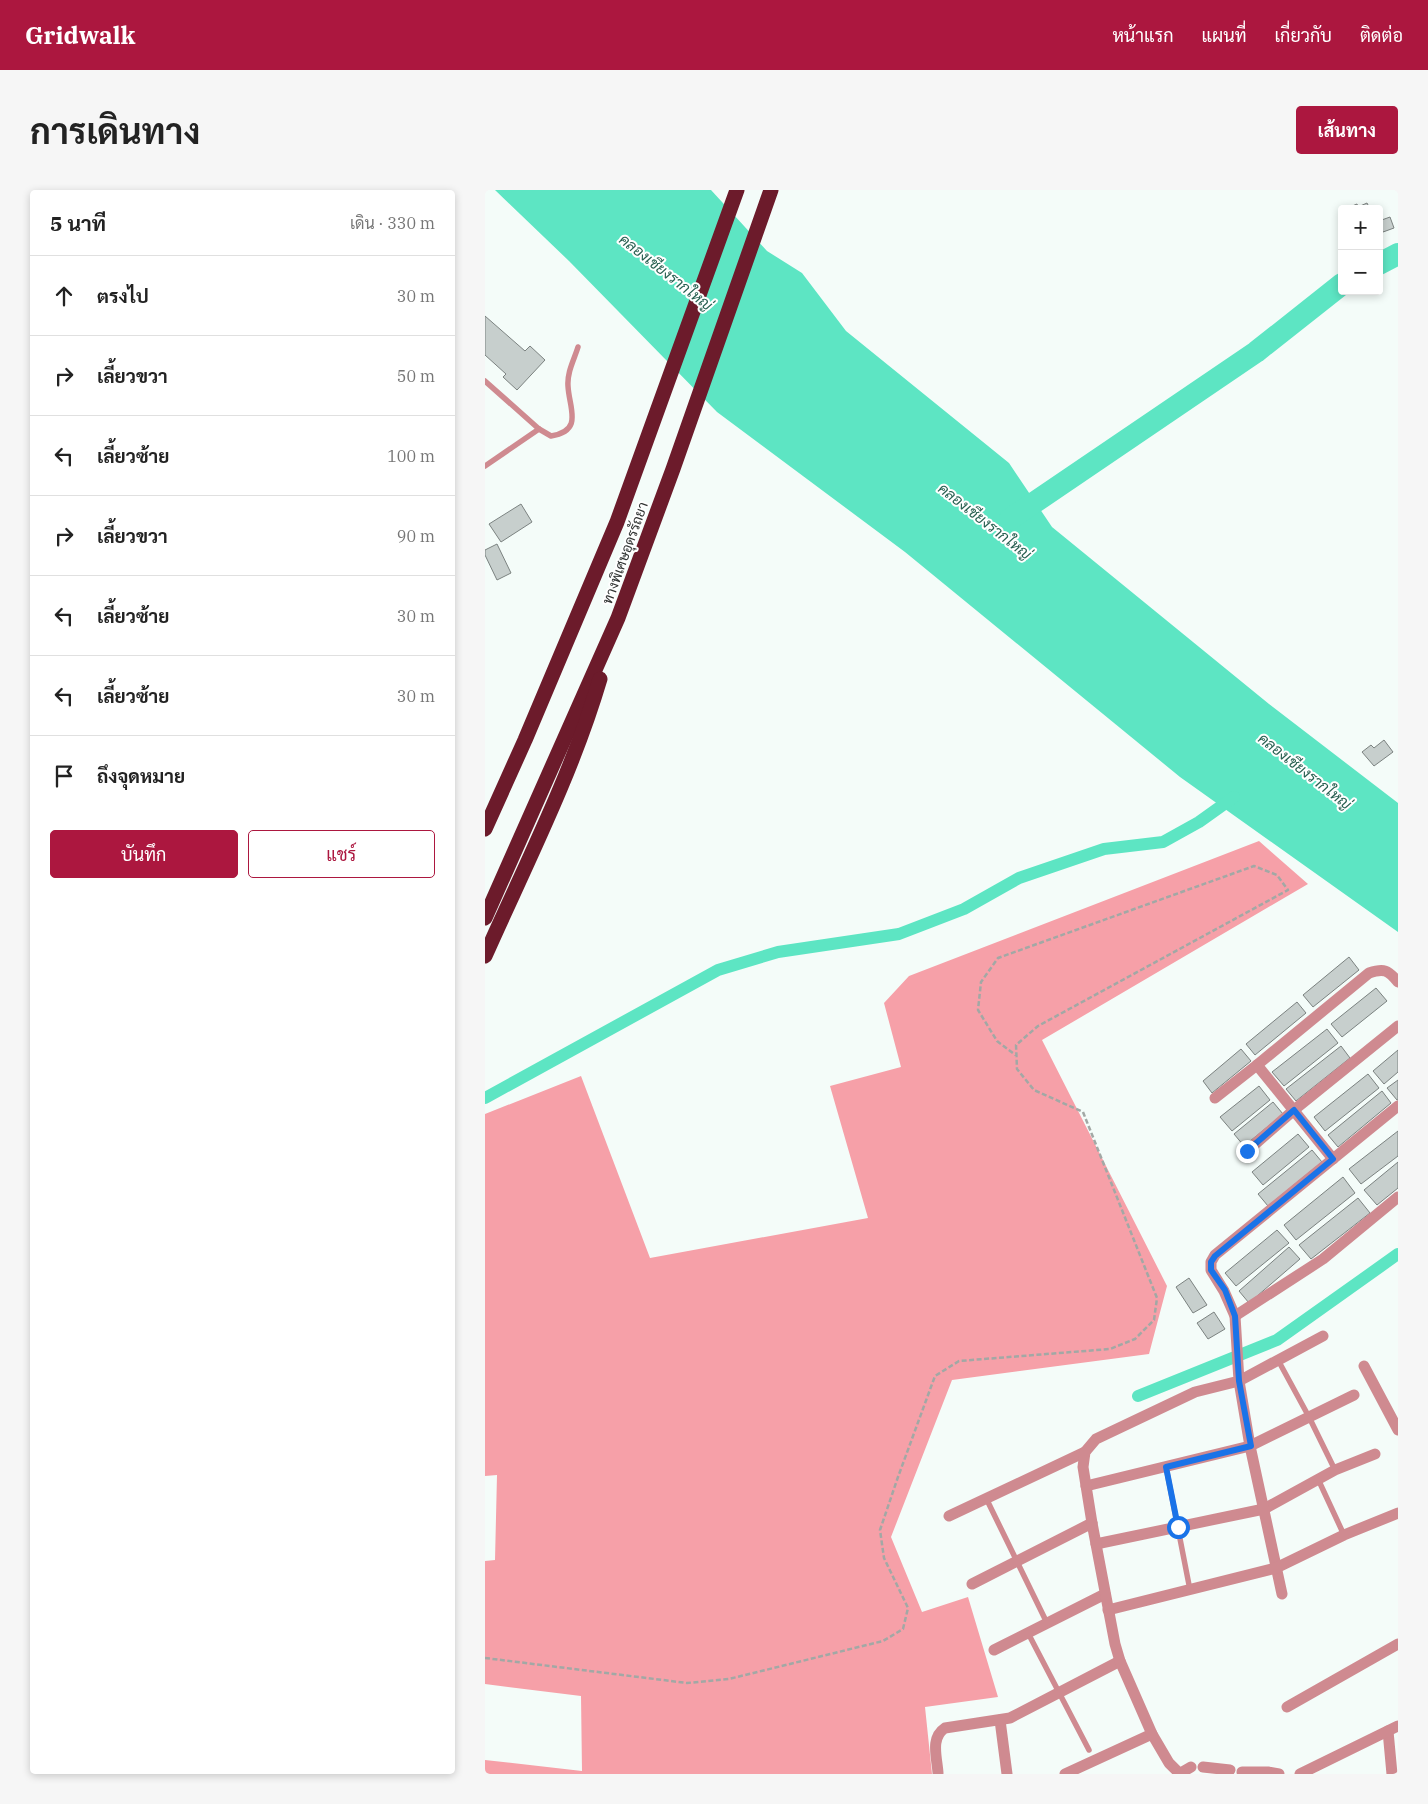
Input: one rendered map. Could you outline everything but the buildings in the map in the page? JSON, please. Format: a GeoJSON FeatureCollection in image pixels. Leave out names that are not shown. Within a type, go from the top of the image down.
{"type":"FeatureCollection","features":[{"type":"Feature","properties":{"kind":"highway","name":"ทางพิเศษอุดรรัถยา"},"geometry":{"type":"LineString","coordinates":[[485,829],[525,740],[617,522],[737,190]]}},
{"type":"Feature","properties":{"kind":"highway","name":"ทางพิเศษอุดรรัถยา"},"geometry":{"type":"LineString","coordinates":[[485,918],[618,618],[673,470],[771,190]]}},
{"type":"Feature","properties":{"kind":"highway"},"geometry":{"type":"LineString","coordinates":[[485,956],[567,772],[593,703],[618,618]]}},
{"type":"Feature","properties":{"kind":"street"},"geometry":{"type":"LineString","coordinates":[[1215,1098],[1369,973],[1380,970],[1389,972],[1398,982]]}},
{"type":"Feature","properties":{"kind":"street"},"geometry":{"type":"LineString","coordinates":[[1247,1151],[1294,1110],[1398,1026]]}},
{"type":"Feature","properties":{"kind":"street"},"geometry":{"type":"LineString","coordinates":[[1257,1065],[1333,1159]]}},
{"type":"Feature","properties":{"kind":"street"},"geometry":{"type":"LineString","coordinates":[[1282,1594],[1239,1381],[1235,1316],[1225,1290],[1211,1270],[1211,1262],[1215,1256],[1398,1106]]}},
{"type":"Feature","properties":{"kind":"street"},"geometry":{"type":"LineString","coordinates":[[1235,1316],[1323,1259],[1398,1197]]}},
{"type":"Feature","properties":{"kind":"street"},"geometry":{"type":"LineString","coordinates":[[949,1516],[1085,1452],[1096,1439],[1195,1392],[1239,1381],[1323,1336]]}},
{"type":"Feature","properties":{"kind":"street"},"geometry":{"type":"LineString","coordinates":[[1364,1366],[1398,1430]]}},
{"type":"Feature","properties":{"kind":"street"},"geometry":{"type":"LineString","coordinates":[[1087,1486],[1251,1446],[1354,1395]]}},
{"type":"Feature","properties":{"kind":"street"},"geometry":{"type":"LineString","coordinates":[[1085,1452],[1083,1467],[1092,1523],[1108,1610],[1120,1661],[1152,1734],[1169,1763],[1179,1774],[1197,1767],[1229,1770]]}},
{"type":"Feature","properties":{"kind":"street"},"geometry":{"type":"LineString","coordinates":[[1096,1544],[1264,1509],[1335,1470],[1375,1454]]}},
{"type":"Feature","properties":{"kind":"street"},"geometry":{"type":"LineString","coordinates":[[1108,1610],[1277,1568],[1344,1535],[1398,1512]]}},
{"type":"Feature","properties":{"kind":"street"},"geometry":{"type":"LineString","coordinates":[[971,1584],[1092,1523]]}},
{"type":"Feature","properties":{"kind":"street"},"geometry":{"type":"LineString","coordinates":[[994,1650],[1105,1594]]}},
{"type":"Feature","properties":{"kind":"street"},"geometry":{"type":"LineString","coordinates":[[1287,1707],[1398,1644]]}},
{"type":"Feature","properties":{"kind":"street"},"geometry":{"type":"LineString","coordinates":[[938,1773],[935,1740],[939,1732],[945,1728],[1011,1718],[1120,1661]]}},
{"type":"Feature","properties":{"kind":"street"},"geometry":{"type":"LineString","coordinates":[[1000,1720],[1007,1774]]}},
{"type":"Feature","properties":{"kind":"street"},"geometry":{"type":"LineString","coordinates":[[1300,1774],[1393,1729],[1392,1774]]}},
{"type":"Feature","properties":{"kind":"street"},"geometry":{"type":"LineString","coordinates":[[1065,1774],[1152,1734]]}},
{"type":"Feature","properties":{"kind":"street"},"geometry":{"type":"LineString","coordinates":[[1242,1772],[1279,1774]]}},
{"type":"Feature","properties":{"kind":"lane"},"geometry":{"type":"LineString","coordinates":[[485,381],[539,429],[551,436],[561,435],[569,427],[574,416],[568,386],[569,370],[578,347]]}},
{"type":"Feature","properties":{"kind":"lane"},"geometry":{"type":"LineString","coordinates":[[485,466],[539,429]]}},
{"type":"Feature","properties":{"kind":"lane"},"geometry":{"type":"LineString","coordinates":[[1278,1360],[1335,1470]]}},
{"type":"Feature","properties":{"kind":"lane"},"geometry":{"type":"LineString","coordinates":[[1166,1467],[1190,1590]]}},
{"type":"Feature","properties":{"kind":"lane"},"geometry":{"type":"LineString","coordinates":[[1318,1479],[1344,1535]]}},
{"type":"Feature","properties":{"kind":"lane"},"geometry":{"type":"LineString","coordinates":[[986,1498],[1047,1624]]}},
{"type":"Feature","properties":{"kind":"lane"},"geometry":{"type":"LineString","coordinates":[[1028,1633],[1089,1750]]}},
{"type":"Feature","properties":{"kind":"path"},"geometry":{"type":"LineString","coordinates":[[485,1658],[687,1683],[729,1679],[864,1646],[883,1641],[903,1629],[908,1608],[884,1558],[881,1530],[935,1376],[959,1361],[1110,1348],[1135,1339],[1154,1320],[1157,1298],[1083,1112],[1034,1090],[1017,1069],[1017,1056],[1016,1045],[1038,1026],[1288,890],[1277,875],[1254,866],[997,958],[981,982],[978,1010],[997,1041],[1017,1056]]}},
{"type":"Feature","properties":{"kind":"shaded area"},"geometry":{"type":"Polygon","coordinates":[[[1259,841],[1308,884],[1042,1040],[1167,1286],[1149,1354],[952,1380],[891,1537],[922,1612],[968,1597],[998,1697],[925,1707],[932,1774],[485,1774],[485,1760],[582,1771],[581,1696],[485,1684],[485,1561],[495,1560],[497,1475],[485,1476],[485,1114],[581,1076],[650,1258],[868,1218],[830,1086],[901,1067],[884,1003],[909,976],[1259,841]]]}},
{"type":"Feature","properties":{"kind":"water","name":"คลองเชียงรากใหญ่"},"geometry":{"type":"Polygon","coordinates":[[[495,190],[711,190],[767,251],[802,273],[846,331],[1009,463],[1052,527],[1269,704],[1398,803],[1398,932],[1180,777],[905,552],[717,412],[569,261],[495,190]]]}},
{"type":"Feature","properties":{"kind":"waterway"},"geometry":{"type":"LineString","coordinates":[[1383,262],[1398,254]]}},
{"type":"Feature","properties":{"kind":"waterway"},"geometry":{"type":"LineString","coordinates":[[1010,519],[1256,352],[1338,287]]}},
{"type":"Feature","properties":{"kind":"waterway"},"geometry":{"type":"LineString","coordinates":[[485,1098],[718,970],[778,952],[899,934],[964,909],[1019,878],[1104,849],[1163,842],[1199,822],[1234,797]]}},
{"type":"Feature","properties":{"kind":"waterway"},"geometry":{"type":"LineString","coordinates":[[1138,1396],[1277,1340],[1398,1254]]}},
{"type":"Feature","properties":{"kind":"route"},"geometry":{"type":"LineString","coordinates":[[1178,1527],[1166,1467],[1251,1446],[1239,1381],[1235,1316],[1225,1290],[1211,1270],[1211,1262],[1215,1256],[1333,1159],[1294,1110],[1247,1151]]}}]}
